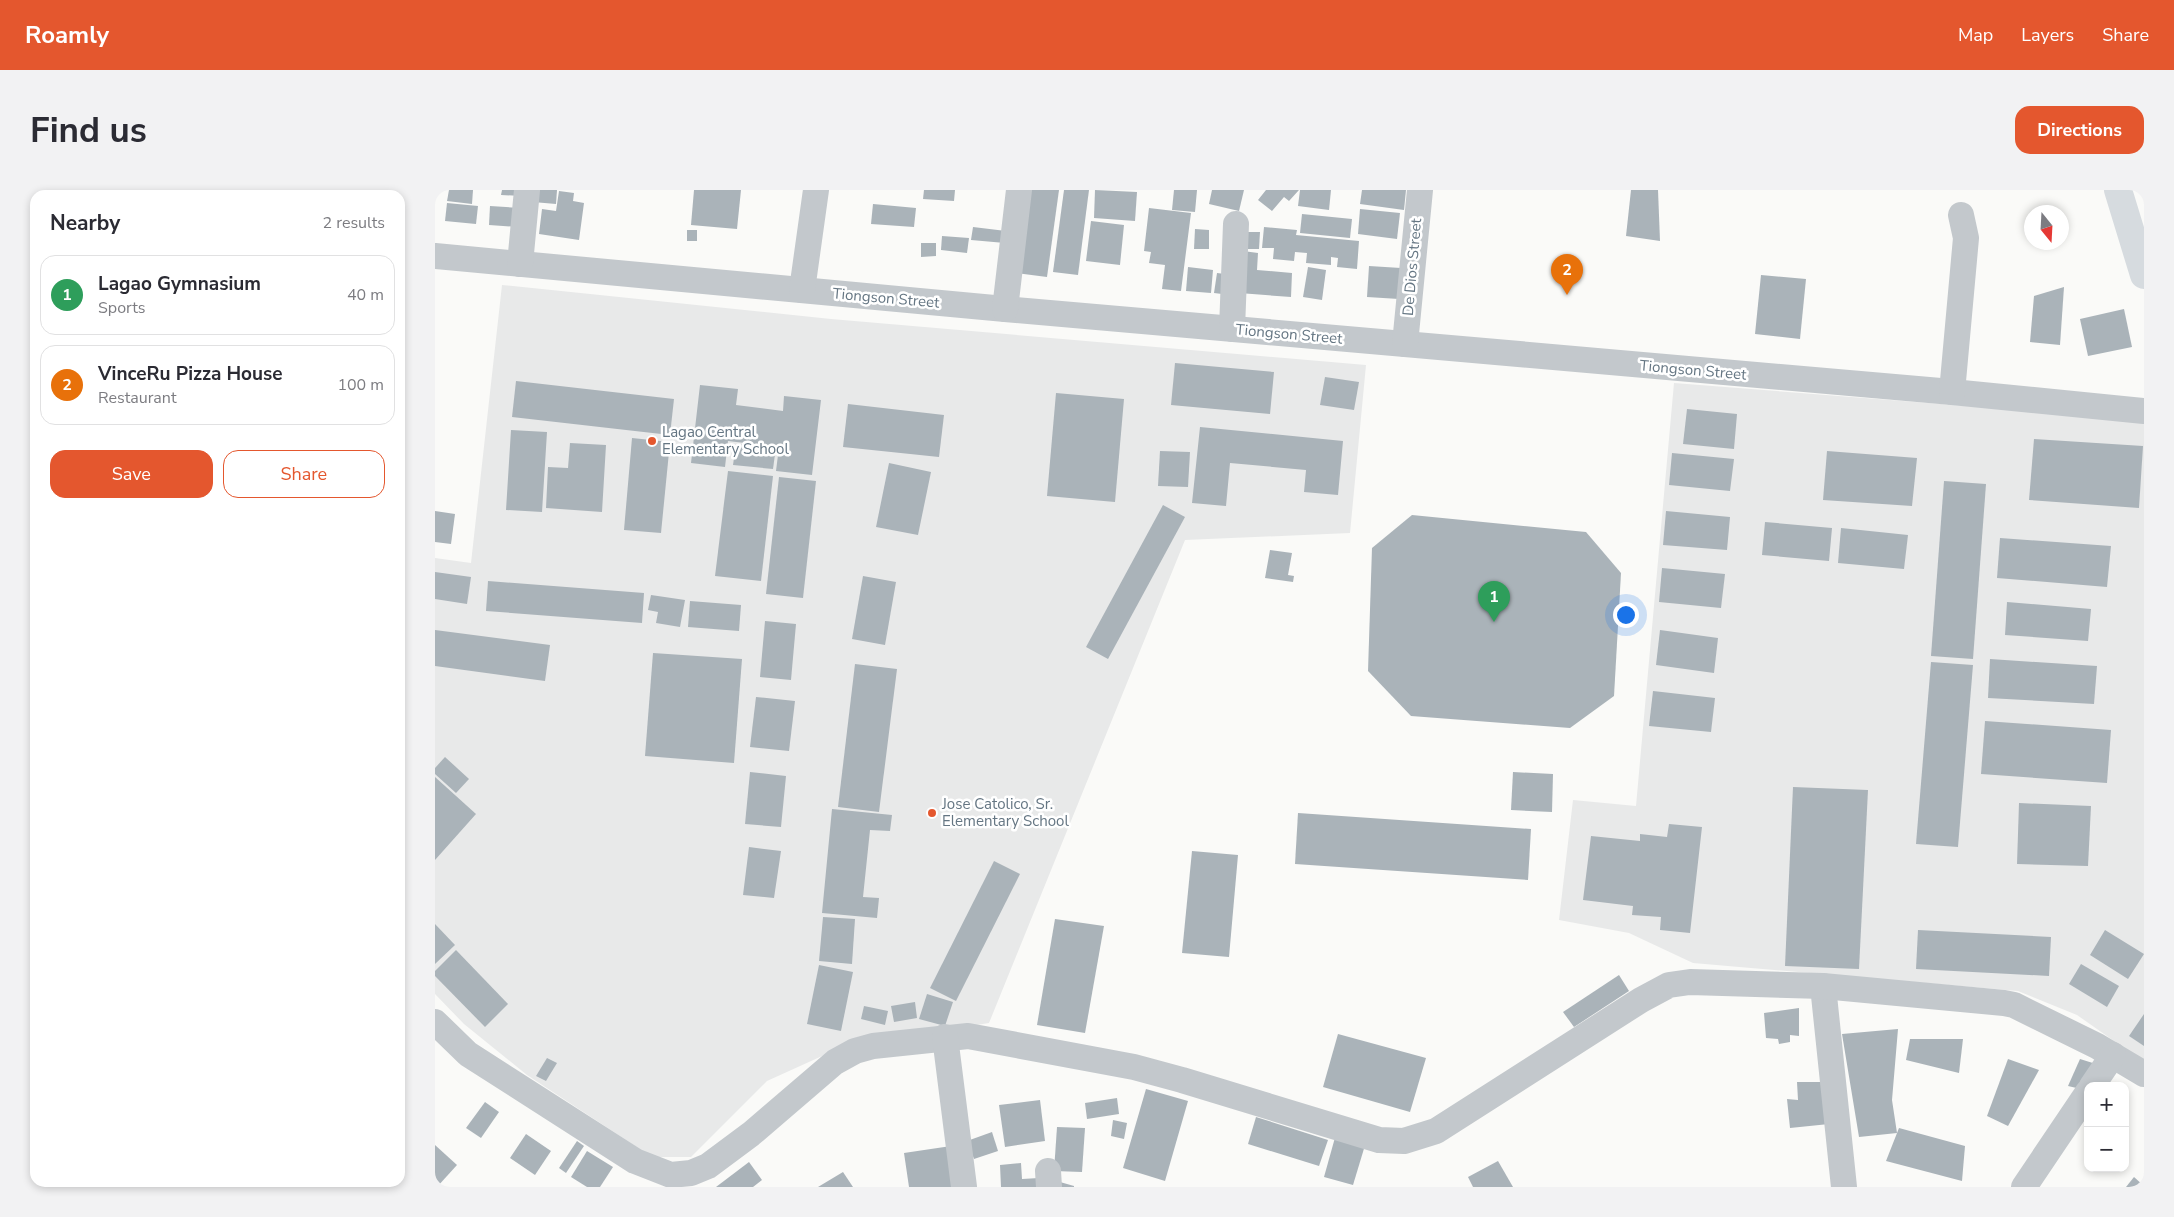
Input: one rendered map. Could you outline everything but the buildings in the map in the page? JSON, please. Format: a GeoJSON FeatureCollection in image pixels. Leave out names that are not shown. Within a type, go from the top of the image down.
{"type":"FeatureCollection","features":[{"type":"Feature","properties":{"kind":"main road"},"geometry":{"type":"LineString","coordinates":[[2118,190],[2144,275]]}},
{"type":"Feature","properties":{"kind":"street"},"geometry":{"type":"LineString","coordinates":[[520,264],[527,190]]}},
{"type":"Feature","properties":{"kind":"street"},"geometry":{"type":"LineString","coordinates":[[802,290],[817,190]]}},
{"type":"Feature","properties":{"kind":"street"},"geometry":{"type":"LineString","coordinates":[[1005,309],[1019,190]]}},
{"type":"Feature","properties":{"kind":"street","name":"De Dios Street"},"geometry":{"type":"LineString","coordinates":[[1405,344],[1420,190]]}},
{"type":"Feature","properties":{"kind":"street"},"geometry":{"type":"LineString","coordinates":[[1952,392],[1966,238],[1961,215]]}},
{"type":"Feature","properties":{"kind":"street"},"geometry":{"type":"LineString","coordinates":[[1232,329],[1236,224]]}},
{"type":"Feature","properties":{"kind":"street","name":"Tiongson Street"},"geometry":{"type":"LineString","coordinates":[[435,256],[1005,309],[1952,392],[2144,411]]}},
{"type":"Feature","properties":{"kind":"street"},"geometry":{"type":"LineString","coordinates":[[435,1022],[454,1042],[477,1060],[635,1161],[671,1175],[691,1173],[708,1166],[751,1134],[835,1062],[855,1051],[873,1046],[945,1037],[967,1036],[1134,1068],[1182,1080],[1379,1140],[1404,1141],[1436,1131],[1641,1000],[1669,985],[1690,982],[1823,986],[2014,1005],[2113,1055],[2144,1074]]}},
{"type":"Feature","properties":{"kind":"street"},"geometry":{"type":"LineString","coordinates":[[1823,986],[1844,1187]]}},
{"type":"Feature","properties":{"kind":"street"},"geometry":{"type":"LineString","coordinates":[[945,1037],[964,1187]]}},
{"type":"Feature","properties":{"kind":"street"},"geometry":{"type":"LineString","coordinates":[[2095,1082],[2113,1055]]}},
{"type":"Feature","properties":{"kind":"street"},"geometry":{"type":"LineString","coordinates":[[2024,1187],[2084,1098]]}},
{"type":"Feature","properties":{"kind":"shaded area"},"geometry":{"type":"Polygon","coordinates":[[[502,285],[831,319],[1366,365],[1350,533],[1185,540],[989,1023],[842,1047],[767,1081],[691,1157],[652,1157],[527,1075],[464,1024],[435,994],[435,558],[471,563],[502,285]]]}},
{"type":"Feature","properties":{"kind":"shaded area"},"geometry":{"type":"Polygon","coordinates":[[[1674,383],[2144,420],[2144,1062],[2077,1015],[2018,991],[1693,963],[1629,933],[1559,920],[1573,800],[1636,806],[1674,383]]]}},
{"type":"Feature","properties":{"kind":"place","name":"VinceRu Pizza House"},"geometry":{"type":"Point","coordinates":[1567,295]}},
{"type":"Feature","properties":{"kind":"place","name":"Lagao Central Elementary School"},"geometry":{"type":"Point","coordinates":[652,441]}},
{"type":"Feature","properties":{"kind":"place","name":"Lagao Gymnasium"},"geometry":{"type":"Point","coordinates":[1494,622]}},
{"type":"Feature","properties":{"kind":"place","name":"Jose Catolico, Sr. Elementary School"},"geometry":{"type":"Point","coordinates":[932,813]}}]}
